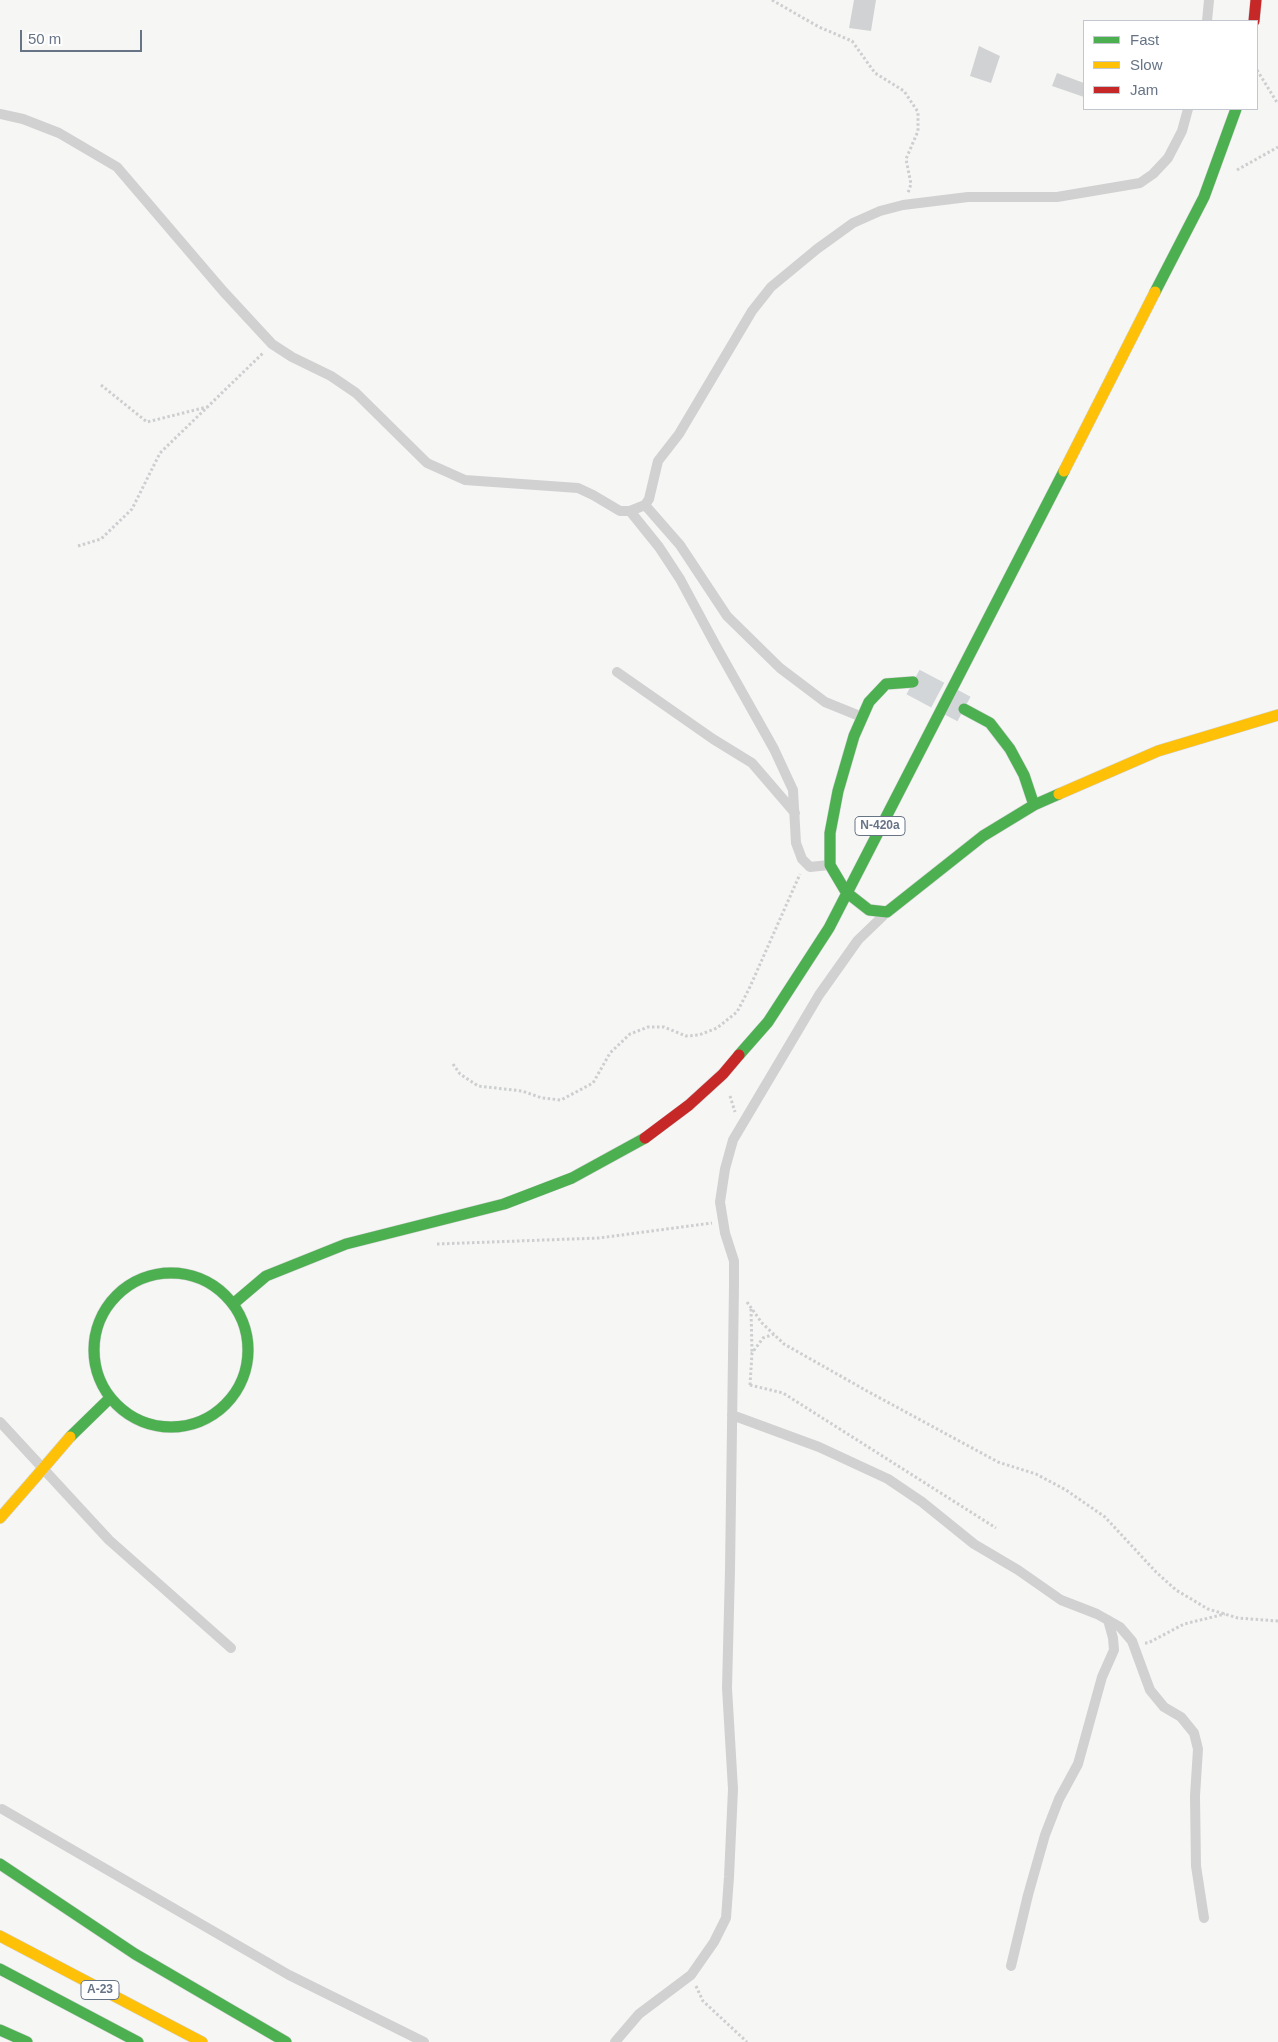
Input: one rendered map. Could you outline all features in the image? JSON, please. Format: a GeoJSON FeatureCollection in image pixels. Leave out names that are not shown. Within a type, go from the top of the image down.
{"type":"FeatureCollection","features":[{"type":"Feature","properties":{"kind":"main road"},"geometry":{"type":"LineString","coordinates":[[1254,20],[1256,0]]}},
{"type":"Feature","properties":{"kind":"main road","name":"N-420a"},"geometry":{"type":"LineString","coordinates":[[233,1304],[266,1276],[346,1244],[504,1204],[572,1178],[641,1141],[689,1105],[723,1074],[768,1022],[829,928],[1204,197],[1236,110]]}},
{"type":"Feature","properties":{"kind":"main road"},"geometry":{"type":"LineString","coordinates":[[913,682],[886,684],[869,702],[854,736],[838,790],[830,833],[830,865],[846,892],[869,910],[887,912],[983,836],[1034,805],[1158,751],[1278,715]]}},
{"type":"Feature","properties":{"kind":"main road"},"geometry":{"type":"LineString","coordinates":[[964,709],[990,723],[1010,749],[1024,775],[1034,805]]}},
{"type":"Feature","properties":{"kind":"main road"},"geometry":{"type":"LineString","coordinates":[[167,1273],[192,1276],[215,1286],[233,1304],[245,1327],[248,1352],[243,1378],[230,1400],[210,1417],[186,1426],[160,1427],[136,1420],[114,1404],[100,1383],[93,1359],[95,1334],[104,1310],[121,1291],[142,1278],[167,1273]]}},
{"type":"Feature","properties":{"kind":"main road"},"geometry":{"type":"LineString","coordinates":[[0,1518],[70,1437],[110,1398]]}},
{"type":"Feature","properties":{"kind":"main road"},"geometry":{"type":"LineString","coordinates":[[0,1864],[136,1954],[286,2042]]}},
{"type":"Feature","properties":{"kind":"main road","name":"A-23"},"geometry":{"type":"LineString","coordinates":[[0,1936],[202,2042]]}},
{"type":"Feature","properties":{"kind":"main road","name":"A-23"},"geometry":{"type":"LineString","coordinates":[[0,1969],[138,2042]]}},
{"type":"Feature","properties":{"kind":"main road"},"geometry":{"type":"LineString","coordinates":[[0,2030],[28,2042]]}},
{"type":"Feature","properties":{"kind":"lane"},"geometry":{"type":"LineString","coordinates":[[1207,20],[1209,0]]}},
{"type":"Feature","properties":{"kind":"lane"},"geometry":{"type":"LineString","coordinates":[[0,114],[23,119],[59,133],[117,167],[223,291],[272,344],[356,392],[427,463],[465,480],[578,488],[593,494],[620,511],[630,511],[645,505],[649,499],[658,461],[679,434],[752,312],[771,288],[817,249],[853,223],[880,211],[927,201],[968,197],[1058,198],[1140,183],[1153,174],[1168,158],[1182,131],[1188,110]]}},
{"type":"Feature","properties":{"kind":"lane"},"geometry":{"type":"LineString","coordinates":[[645,505],[680,545],[727,616],[780,668],[825,702],[863,717]]}},
{"type":"Feature","properties":{"kind":"lane"},"geometry":{"type":"LineString","coordinates":[[630,511],[660,547],[680,579],[774,749],[793,790],[796,814],[796,843],[802,859],[810,867],[830,865]]}},
{"type":"Feature","properties":{"kind":"lane"},"geometry":{"type":"LineString","coordinates":[[617,672],[713,739],[752,763],[796,814]]}},
{"type":"Feature","properties":{"kind":"lane"},"geometry":{"type":"LineString","coordinates":[[615,2042],[639,2014],[691,1975],[714,1942],[726,1918],[730,1877],[732,1789],[727,1688],[734,1261],[723,1222],[720,1202],[725,1169],[733,1140],[740,1127],[819,995],[858,940],[887,912]]}},
{"type":"Feature","properties":{"kind":"lane"},"geometry":{"type":"LineString","coordinates":[[732,1415],[819,1447],[888,1479],[922,1502],[974,1544],[1018,1570],[1061,1600],[1120,1627],[1132,1641],[1150,1690],[1164,1707],[1181,1717],[1194,1734],[1198,1749],[1195,1796],[1196,1866],[1204,1918]]}},
{"type":"Feature","properties":{"kind":"lane"},"geometry":{"type":"LineString","coordinates":[[0,1422],[109,1540],[231,1648]]}},
{"type":"Feature","properties":{"kind":"lane"},"geometry":{"type":"LineString","coordinates":[[1011,1966],[1045,1835],[1059,1799],[1078,1764],[1102,1677],[1114,1650],[1108,1620]]}},
{"type":"Feature","properties":{"kind":"lane"},"geometry":{"type":"LineString","coordinates":[[2,1809],[289,1975],[424,2042]]}},
{"type":"Feature","properties":{"kind":"path"},"geometry":{"type":"LineString","coordinates":[[772,0],[819,27],[852,42],[875,73],[904,91],[918,112],[918,131],[906,159],[911,184],[903,205]]}},
{"type":"Feature","properties":{"kind":"path"},"geometry":{"type":"LineString","coordinates":[[1258,72],[1278,104]]}},
{"type":"Feature","properties":{"kind":"path"},"geometry":{"type":"LineString","coordinates":[[1230,176],[1244,164],[1278,147]]}},
{"type":"Feature","properties":{"kind":"path"},"geometry":{"type":"LineString","coordinates":[[78,546],[101,539],[132,509],[160,453],[272,344]]}},
{"type":"Feature","properties":{"kind":"path"},"geometry":{"type":"LineString","coordinates":[[101,385],[147,422],[208,407]]}},
{"type":"Feature","properties":{"kind":"path"},"geometry":{"type":"LineString","coordinates":[[453,1064],[460,1074],[478,1086],[522,1091],[542,1098],[561,1100],[593,1084],[610,1053],[630,1034],[648,1027],[664,1027],[686,1036],[699,1035],[717,1028],[737,1012],[749,990],[805,862]]}},
{"type":"Feature","properties":{"kind":"path"},"geometry":{"type":"LineString","coordinates":[[723,1074],[740,1127]]}},
{"type":"Feature","properties":{"kind":"path"},"geometry":{"type":"LineString","coordinates":[[429,1244],[599,1238],[723,1222]]}},
{"type":"Feature","properties":{"kind":"path"},"geometry":{"type":"LineString","coordinates":[[734,1285],[762,1323],[784,1344],[828,1370],[998,1462],[1036,1474],[1066,1490],[1104,1517],[1156,1572],[1176,1590],[1208,1609],[1238,1618],[1278,1621]]}},
{"type":"Feature","properties":{"kind":"path"},"geometry":{"type":"LineString","coordinates":[[750,1385],[752,1353],[751,1308]]}},
{"type":"Feature","properties":{"kind":"path"},"geometry":{"type":"LineString","coordinates":[[752,1353],[763,1338],[774,1334]]}},
{"type":"Feature","properties":{"kind":"path"},"geometry":{"type":"LineString","coordinates":[[732,1387],[750,1385],[783,1392],[996,1528]]}},
{"type":"Feature","properties":{"kind":"path"},"geometry":{"type":"LineString","coordinates":[[1132,1641],[1148,1643],[1184,1624],[1226,1614]]}},
{"type":"Feature","properties":{"kind":"path"},"geometry":{"type":"LineString","coordinates":[[691,1975],[703,2001],[747,2042]]}},
{"type":"Feature","properties":{"kind":"building"},"geometry":{"type":"Polygon","coordinates":[[[854,0],[876,0],[871,31],[849,28],[854,0]]]}},
{"type":"Feature","properties":{"kind":"building"},"geometry":{"type":"Polygon","coordinates":[[[979,46],[1000,56],[991,83],[970,76],[979,46]]]}},
{"type":"Feature","properties":{"kind":"building"},"geometry":{"type":"Polygon","coordinates":[[[1057,73],[1083,83],[1083,97],[1052,86],[1057,73]]]}},
{"type":"Feature","properties":{"kind":"tunnel"},"geometry":{"type":"LineString","coordinates":[[913,682],[964,709]]}},
{"type":"Feature","properties":{"kind":"traffic: fast"},"geometry":{"type":"LineString","coordinates":[[1155,292],[1204,197],[1236,110]]}},
{"type":"Feature","properties":{"kind":"traffic: fast"},"geometry":{"type":"LineString","coordinates":[[739,1055],[768,1022],[829,928],[1064,471]]}},
{"type":"Feature","properties":{"kind":"traffic: fast"},"geometry":{"type":"LineString","coordinates":[[913,682],[886,684],[869,702],[854,736],[838,791],[830,833],[830,865],[846,892],[869,910],[887,912],[983,836],[1034,805],[1059,794]]}},
{"type":"Feature","properties":{"kind":"traffic: fast"},"geometry":{"type":"LineString","coordinates":[[964,709],[990,723],[1010,749],[1024,775],[1034,805]]}},
{"type":"Feature","properties":{"kind":"traffic: fast"},"geometry":{"type":"LineString","coordinates":[[233,1304],[266,1276],[346,1244],[504,1204],[572,1178],[645,1138]]}},
{"type":"Feature","properties":{"kind":"traffic: fast"},"geometry":{"type":"LineString","coordinates":[[171,1273],[186,1274],[200,1279],[214,1286],[225,1296],[235,1307],[242,1321],[247,1335],[248,1350],[247,1365],[242,1379],[235,1393],[225,1404],[214,1414],[200,1421],[186,1426],[171,1427],[156,1426],[142,1421],[128,1414],[117,1404],[107,1393],[100,1379],[95,1365],[94,1350],[95,1335],[100,1321],[107,1307],[117,1296],[128,1286],[142,1279],[156,1274],[171,1273]]}},
{"type":"Feature","properties":{"kind":"traffic: fast"},"geometry":{"type":"LineString","coordinates":[[70,1437],[110,1398]]}},
{"type":"Feature","properties":{"kind":"traffic: fast"},"geometry":{"type":"LineString","coordinates":[[0,1864],[135,1954],[286,2042]]}},
{"type":"Feature","properties":{"kind":"traffic: fast"},"geometry":{"type":"LineString","coordinates":[[0,1969],[138,2042]]}},
{"type":"Feature","properties":{"kind":"traffic: fast"},"geometry":{"type":"LineString","coordinates":[[0,2030],[27,2042]]}},
{"type":"Feature","properties":{"kind":"traffic: slow"},"geometry":{"type":"LineString","coordinates":[[1064,471],[1155,292]]}},
{"type":"Feature","properties":{"kind":"traffic: slow"},"geometry":{"type":"LineString","coordinates":[[1059,794],[1158,751],[1278,715]]}},
{"type":"Feature","properties":{"kind":"traffic: slow"},"geometry":{"type":"LineString","coordinates":[[34,1479],[70,1437]]}},
{"type":"Feature","properties":{"kind":"traffic: slow"},"geometry":{"type":"LineString","coordinates":[[0,1518],[34,1479]]}},
{"type":"Feature","properties":{"kind":"traffic: slow"},"geometry":{"type":"LineString","coordinates":[[0,1936],[202,2042]]}},
{"type":"Feature","properties":{"kind":"traffic: jam"},"geometry":{"type":"LineString","coordinates":[[1254,20],[1256,0]]}},
{"type":"Feature","properties":{"kind":"traffic: jam"},"geometry":{"type":"LineString","coordinates":[[645,1138],[689,1105],[723,1074],[739,1055]]}}]}
